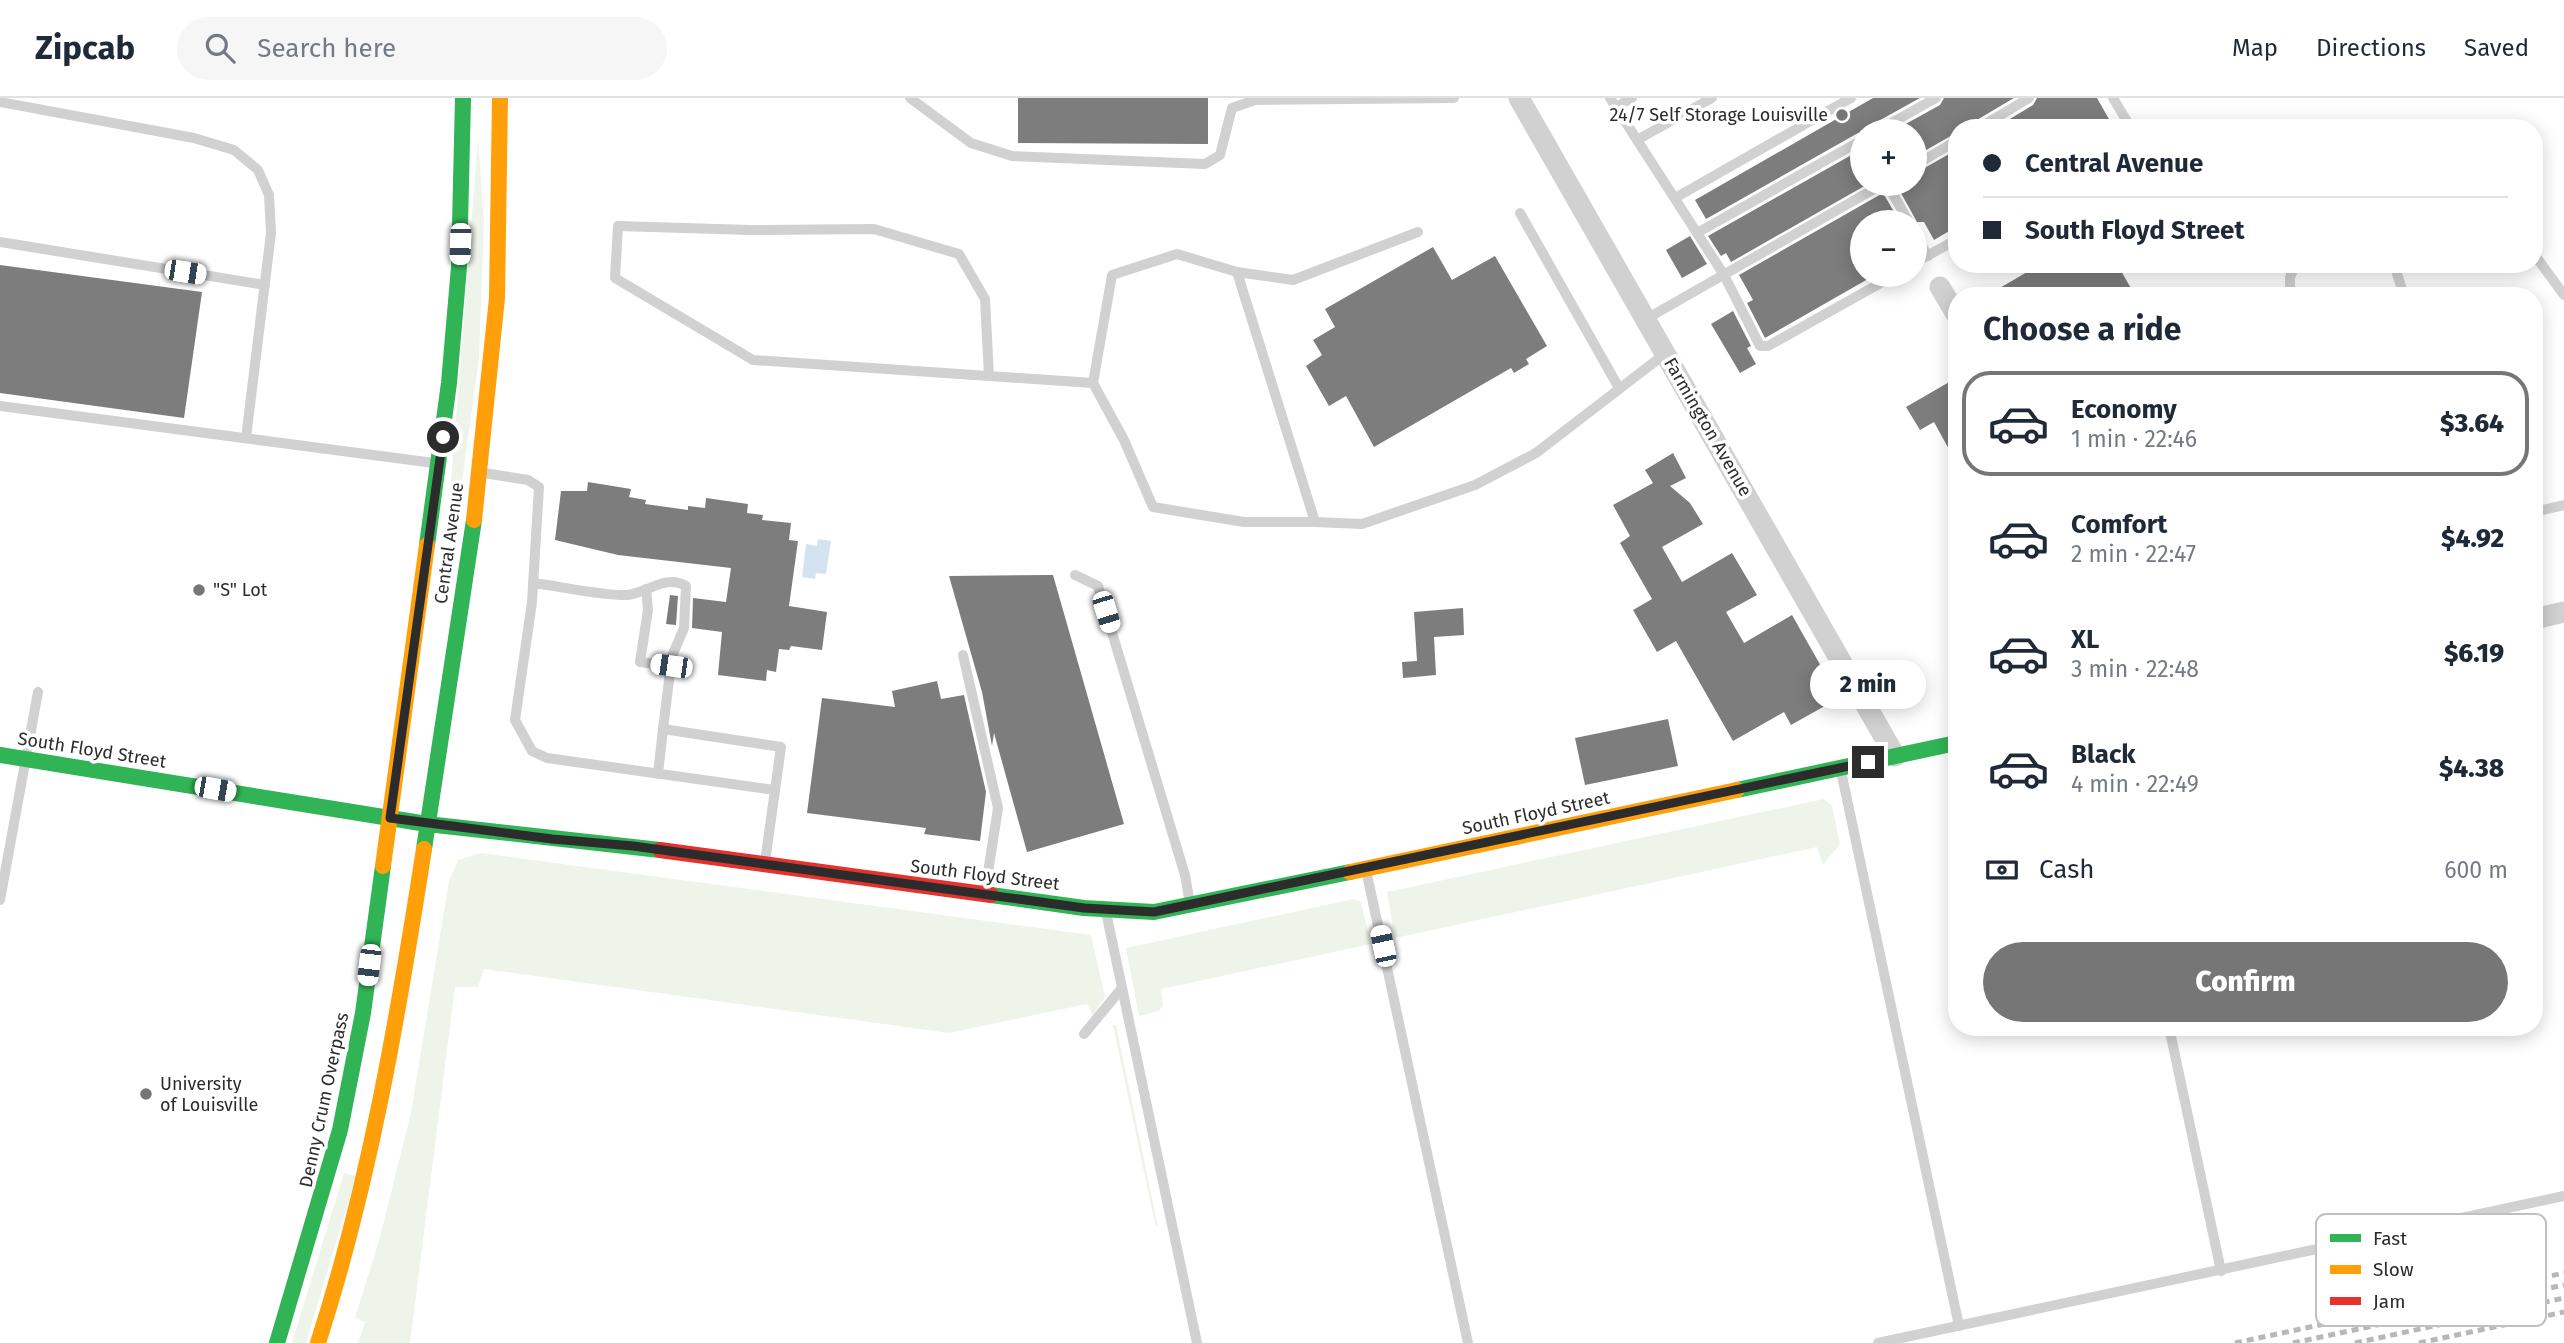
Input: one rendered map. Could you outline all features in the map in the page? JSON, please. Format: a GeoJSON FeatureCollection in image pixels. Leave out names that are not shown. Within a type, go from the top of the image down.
{"type":"FeatureCollection","features":[{"type":"Feature","properties":{"kind":"main road","name":"Central Avenue"},"geometry":{"type":"LineString","coordinates":[[390,818],[440,463],[459,267],[463,98]]}},
{"type":"Feature","properties":{"kind":"main road","name":"Central Avenue"},"geometry":{"type":"LineString","coordinates":[[427,824],[492,364],[500,244],[500,98]]}},
{"type":"Feature","properties":{"kind":"main road","name":"South Floyd Street"},"geometry":{"type":"LineString","coordinates":[[0,755],[427,824],[633,846],[1105,910],[1154,912],[1365,870],[1948,745]]}},
{"type":"Feature","properties":{"kind":"main road","name":"Denny Crum Overpass"},"geometry":{"type":"LineString","coordinates":[[277,1343],[310,1239],[340,1130],[363,1013],[390,818]]}},
{"type":"Feature","properties":{"kind":"main road"},"geometry":{"type":"LineString","coordinates":[[318,1343],[345,1264],[384,1096],[427,824]]}},
{"type":"Feature","properties":{"kind":"street","name":"Farmington Avenue"},"geometry":{"type":"LineString","coordinates":[[1519,98],[1895,756]]}},
{"type":"Feature","properties":{"kind":"street"},"geometry":{"type":"LineString","coordinates":[[1940,287],[1948,300]]}},
{"type":"Feature","properties":{"kind":"street"},"geometry":{"type":"LineString","coordinates":[[2543,617],[2564,612]]}},
{"type":"Feature","properties":{"kind":"lane"},"geometry":{"type":"LineString","coordinates":[[910,98],[971,143],[1012,156],[1205,164],[1220,155],[1232,108],[1255,100],[1454,98]]}},
{"type":"Feature","properties":{"kind":"lane"},"geometry":{"type":"LineString","coordinates":[[1632,98],[1613,102],[1724,275],[1760,346],[1768,346],[1874,287]]}},
{"type":"Feature","properties":{"kind":"lane"},"geometry":{"type":"LineString","coordinates":[[1637,140],[1712,98]]}},
{"type":"Feature","properties":{"kind":"lane"},"geometry":{"type":"LineString","coordinates":[[1675,198],[1851,98]]}},
{"type":"Feature","properties":{"kind":"lane"},"geometry":{"type":"LineString","coordinates":[[1898,119],[1936,98]]}},
{"type":"Feature","properties":{"kind":"lane"},"geometry":{"type":"LineString","coordinates":[[1994,119],[2029,98]]}},
{"type":"Feature","properties":{"kind":"lane"},"geometry":{"type":"LineString","coordinates":[[2113,98],[2126,119]]}},
{"type":"Feature","properties":{"kind":"lane"},"geometry":{"type":"LineString","coordinates":[[0,103],[194,138],[234,150],[258,170],[269,195],[271,233],[246,438]]}},
{"type":"Feature","properties":{"kind":"lane"},"geometry":{"type":"LineString","coordinates":[[1927,158],[1948,146]]}},
{"type":"Feature","properties":{"kind":"lane"},"geometry":{"type":"LineString","coordinates":[[1697,233],[1850,147]]}},
{"type":"Feature","properties":{"kind":"lane"},"geometry":{"type":"LineString","coordinates":[[1646,319],[1864,196]]}},
{"type":"Feature","properties":{"kind":"lane"},"geometry":{"type":"LineString","coordinates":[[1520,213],[1619,388]]}},
{"type":"Feature","properties":{"kind":"lane"},"geometry":{"type":"LineString","coordinates":[[989,376],[985,299],[958,254],[874,229],[750,230],[618,226],[615,278],[753,360],[989,376],[1093,383]]}},
{"type":"Feature","properties":{"kind":"lane"},"geometry":{"type":"LineString","coordinates":[[1418,232],[1293,280],[1237,272],[1177,254],[1112,275],[1093,383],[1124,439],[1153,508],[1244,522],[1362,524],[1475,485],[1535,453],[1666,353]]}},
{"type":"Feature","properties":{"kind":"lane"},"geometry":{"type":"LineString","coordinates":[[0,242],[265,285]]}},
{"type":"Feature","properties":{"kind":"lane"},"geometry":{"type":"LineString","coordinates":[[1928,256],[1948,245]]}},
{"type":"Feature","properties":{"kind":"lane"},"geometry":{"type":"LineString","coordinates":[[2543,266],[2564,295]]}},
{"type":"Feature","properties":{"kind":"lane"},"geometry":{"type":"LineString","coordinates":[[1237,272],[1315,522]]}},
{"type":"Feature","properties":{"kind":"lane"},"geometry":{"type":"LineString","coordinates":[[0,406],[440,463]]}},
{"type":"Feature","properties":{"kind":"lane"},"geometry":{"type":"LineString","coordinates":[[478,473],[528,480],[539,487],[533,583],[514,720],[532,751],[547,758],[775,790]]}},
{"type":"Feature","properties":{"kind":"lane"},"geometry":{"type":"LineString","coordinates":[[2543,510],[2564,505]]}},
{"type":"Feature","properties":{"kind":"lane"},"geometry":{"type":"LineString","coordinates":[[1075,575],[1098,586],[1185,875],[1191,906]]}},
{"type":"Feature","properties":{"kind":"lane"},"geometry":{"type":"LineString","coordinates":[[533,583],[628,595],[666,581],[678,581],[686,586],[688,594],[684,628],[671,666],[658,774]]}},
{"type":"Feature","properties":{"kind":"lane"},"geometry":{"type":"LineString","coordinates":[[646,589],[648,610],[640,662],[671,666]]}},
{"type":"Feature","properties":{"kind":"lane"},"geometry":{"type":"LineString","coordinates":[[963,654],[998,808],[984,895]]}},
{"type":"Feature","properties":{"kind":"lane"},"geometry":{"type":"LineString","coordinates":[[0,900],[38,692]]}},
{"type":"Feature","properties":{"kind":"lane"},"geometry":{"type":"LineString","coordinates":[[663,729],[781,747],[765,865]]}},
{"type":"Feature","properties":{"kind":"lane"},"geometry":{"type":"LineString","coordinates":[[1840,767],[1959,1326]]}},
{"type":"Feature","properties":{"kind":"lane"},"geometry":{"type":"LineString","coordinates":[[1365,870],[1468,1343]]}},
{"type":"Feature","properties":{"kind":"lane"},"geometry":{"type":"LineString","coordinates":[[1105,910],[1197,1343]]}},
{"type":"Feature","properties":{"kind":"lane"},"geometry":{"type":"LineString","coordinates":[[1084,1034],[1122,989]]}},
{"type":"Feature","properties":{"kind":"lane"},"geometry":{"type":"LineString","coordinates":[[2171,1036],[2221,1271]]}},
{"type":"Feature","properties":{"kind":"lane"},"geometry":{"type":"LineString","coordinates":[[2482,1214],[2564,1196]]}},
{"type":"Feature","properties":{"kind":"lane"},"geometry":{"type":"LineString","coordinates":[[1878,1343],[2316,1250]]}},
{"type":"Feature","properties":{"kind":"shaded area"},"geometry":{"type":"Polygon","coordinates":[[[478,138],[484,222],[479,358],[451,563],[450,494],[478,138]]]}},
{"type":"Feature","properties":{"kind":"shaded area"},"geometry":{"type":"Polygon","coordinates":[[[1824,799],[1832,806],[1840,844],[1823,865],[1817,847],[1395,938],[1387,892],[1824,799]]]}},
{"type":"Feature","properties":{"kind":"shaded area"},"geometry":{"type":"Polygon","coordinates":[[[481,853],[1091,935],[1105,997],[1093,1015],[1087,1004],[949,1033],[484,969],[478,987],[455,987],[410,1343],[358,1343],[365,1322],[355,1318],[380,1237],[411,1113],[449,881],[458,860],[481,853]]]}},
{"type":"Feature","properties":{"kind":"shaded area"},"geometry":{"type":"Polygon","coordinates":[[[1354,899],[1361,902],[1371,944],[1161,989],[1163,1006],[1159,1011],[1139,1016],[1126,948],[1354,899]]]}},
{"type":"Feature","properties":{"kind":"shaded area"},"geometry":{"type":"Polygon","coordinates":[[[1113,1025],[1116,1025],[1158,1227],[1155,1224],[1113,1025]]]}},
{"type":"Feature","properties":{"kind":"shaded area"},"geometry":{"type":"Polygon","coordinates":[[[344,1173],[356,1176],[306,1343],[292,1343],[344,1173]]]}},
{"type":"Feature","properties":{"kind":"water"},"geometry":{"type":"Polygon","coordinates":[[[818,539],[831,541],[826,574],[816,573],[815,579],[802,577],[806,544],[817,546],[818,539]]]}},
{"type":"Feature","properties":{"kind":"building"},"geometry":{"type":"Polygon","coordinates":[[[1018,98],[1208,98],[1208,144],[1018,143],[1018,98]]]}},
{"type":"Feature","properties":{"kind":"building"},"geometry":{"type":"Polygon","coordinates":[[[1873,98],[1920,98],[1882,119],[1850,119],[1850,138],[1706,219],[1695,200],[1873,98]]]}},
{"type":"Feature","properties":{"kind":"building"},"geometry":{"type":"Polygon","coordinates":[[[1944,98],[2014,98],[1978,119],[1948,119],[1948,138],[1927,150],[1927,119],[1915,119],[1940,105],[1944,98]]]}},
{"type":"Feature","properties":{"kind":"building"},"geometry":{"type":"Polygon","coordinates":[[[2037,98],[2097,98],[2109,119],[2010,119],[2033,105],[2037,98]]]}},
{"type":"Feature","properties":{"kind":"building"},"geometry":{"type":"Polygon","coordinates":[[[1948,155],[1948,232],[1934,240],[1927,227],[1927,210],[1910,210],[1903,196],[1927,196],[1927,167],[1948,155]]]}},
{"type":"Feature","properties":{"kind":"building"},"geometry":{"type":"Polygon","coordinates":[[[1850,156],[1850,194],[1731,262],[1726,253],[1721,256],[1708,236],[1850,156]]]}},
{"type":"Feature","properties":{"kind":"building"},"geometry":{"type":"Polygon","coordinates":[[[1878,196],[1885,196],[1893,210],[1853,210],[1878,196]]]}},
{"type":"Feature","properties":{"kind":"building"},"geometry":{"type":"Polygon","coordinates":[[[1850,212],[1850,287],[1854,287],[1765,338],[1747,303],[1753,300],[1739,275],[1850,212]]]}},
{"type":"Feature","properties":{"kind":"building"},"geometry":{"type":"Polygon","coordinates":[[[1690,236],[1707,264],[1682,278],[1666,250],[1690,236]]]}},
{"type":"Feature","properties":{"kind":"building"},"geometry":{"type":"Polygon","coordinates":[[[1433,247],[1452,280],[1495,256],[1547,346],[1526,359],[1529,364],[1514,373],[1511,368],[1374,447],[1346,396],[1329,406],[1306,366],[1322,355],[1313,340],[1335,327],[1325,309],[1433,247]]]}},
{"type":"Feature","properties":{"kind":"building"},"geometry":{"type":"Polygon","coordinates":[[[0,265],[202,292],[184,418],[0,393],[0,265]]]}},
{"type":"Feature","properties":{"kind":"building"},"geometry":{"type":"Polygon","coordinates":[[[2026,273],[2122,273],[2130,287],[2001,287],[2026,273]]]}},
{"type":"Feature","properties":{"kind":"building"},"geometry":{"type":"Polygon","coordinates":[[[1733,311],[1751,346],[1747,348],[1756,364],[1740,373],[1711,324],[1733,311]]]}},
{"type":"Feature","properties":{"kind":"building"},"geometry":{"type":"Polygon","coordinates":[[[1948,383],[1948,447],[1934,422],[1920,430],[1906,407],[1948,383]]]}},
{"type":"Feature","properties":{"kind":"building"},"geometry":{"type":"Polygon","coordinates":[[[1673,453],[1686,478],[1670,486],[1690,503],[1703,524],[1662,547],[1682,582],[1732,553],[1757,595],[1726,612],[1744,643],[1792,615],[1839,698],[1791,725],[1784,712],[1733,741],[1676,641],[1657,652],[1633,610],[1652,599],[1620,543],[1630,536],[1613,505],[1653,483],[1645,470],[1673,453]]]}},
{"type":"Feature","properties":{"kind":"building"},"geometry":{"type":"Polygon","coordinates":[[[588,482],[631,489],[629,497],[646,500],[645,504],[688,510],[688,506],[705,508],[706,498],[748,504],[747,513],[763,515],[762,520],[791,523],[789,540],[798,541],[789,606],[827,612],[822,650],[791,646],[789,650],[779,649],[776,672],[767,670],[766,681],[718,675],[722,632],[692,628],[693,598],[726,602],[731,568],[618,555],[555,540],[561,491],[587,491],[588,482]]]}},
{"type":"Feature","properties":{"kind":"building"},"geometry":{"type":"Polygon","coordinates":[[[1053,575],[1124,824],[1027,852],[994,733],[992,746],[982,692],[949,576],[1053,575]]]}},
{"type":"Feature","properties":{"kind":"building"},"geometry":{"type":"Polygon","coordinates":[[[670,595],[678,596],[676,625],[666,624],[670,595]]]}},
{"type":"Feature","properties":{"kind":"building"},"geometry":{"type":"Polygon","coordinates":[[[1463,608],[1464,635],[1434,637],[1436,675],[1403,678],[1402,662],[1417,661],[1414,612],[1463,608]]]}},
{"type":"Feature","properties":{"kind":"building"},"geometry":{"type":"Polygon","coordinates":[[[937,681],[941,699],[964,695],[986,792],[980,841],[924,834],[926,828],[807,813],[822,698],[895,707],[892,691],[937,681]]]}},
{"type":"Feature","properties":{"kind":"building"},"geometry":{"type":"Polygon","coordinates":[[[1668,719],[1678,766],[1585,785],[1575,738],[1668,719]]]}},
{"type":"Feature","properties":{"kind":"railway"},"geometry":{"type":"LineString","coordinates":[[2546,1277],[2564,1273]]}},
{"type":"Feature","properties":{"kind":"railway"},"geometry":{"type":"LineString","coordinates":[[2546,1289],[2564,1285]]}},
{"type":"Feature","properties":{"kind":"railway"},"geometry":{"type":"LineString","coordinates":[[2546,1302],[2564,1298]]}},
{"type":"Feature","properties":{"kind":"railway"},"geometry":{"type":"LineString","coordinates":[[2546,1316],[2564,1312]]}},
{"type":"Feature","properties":{"kind":"railway"},"geometry":{"type":"LineString","coordinates":[[2235,1343],[2316,1326]]}},
{"type":"Feature","properties":{"kind":"railway"},"geometry":{"type":"LineString","coordinates":[[2293,1343],[2372,1326]]}},
{"type":"Feature","properties":{"kind":"railway"},"geometry":{"type":"LineString","coordinates":[[2355,1343],[2434,1326]]}},
{"type":"Feature","properties":{"kind":"railway"},"geometry":{"type":"LineString","coordinates":[[2419,1343],[2499,1326]]}},
{"type":"Feature","properties":{"kind":"traffic: fast"},"geometry":{"type":"LineString","coordinates":[[427,545],[449,383],[459,267],[463,98]]}},
{"type":"Feature","properties":{"kind":"traffic: fast"},"geometry":{"type":"LineString","coordinates":[[424,849],[474,520]]}},
{"type":"Feature","properties":{"kind":"traffic: fast"},"geometry":{"type":"LineString","coordinates":[[1737,790],[1948,745]]}},
{"type":"Feature","properties":{"kind":"traffic: fast"},"geometry":{"type":"LineString","coordinates":[[0,755],[427,824],[660,850]]}},
{"type":"Feature","properties":{"kind":"traffic: fast"},"geometry":{"type":"LineString","coordinates":[[277,1343],[340,1130],[363,1013],[383,866]]}},
{"type":"Feature","properties":{"kind":"traffic: fast"},"geometry":{"type":"LineString","coordinates":[[991,895],[1084,908],[1154,912],[1350,872]]}},
{"type":"Feature","properties":{"kind":"traffic: slow"},"geometry":{"type":"LineString","coordinates":[[474,520],[497,298],[500,98]]}},
{"type":"Feature","properties":{"kind":"traffic: slow"},"geometry":{"type":"LineString","coordinates":[[383,866],[427,545]]}},
{"type":"Feature","properties":{"kind":"traffic: slow"},"geometry":{"type":"LineString","coordinates":[[1350,872],[1737,790]]}},
{"type":"Feature","properties":{"kind":"traffic: slow"},"geometry":{"type":"LineString","coordinates":[[318,1343],[368,1160],[393,1036],[424,849]]}},
{"type":"Feature","properties":{"kind":"traffic: jam"},"geometry":{"type":"LineString","coordinates":[[660,850],[991,895]]}},
{"type":"Feature","properties":{"kind":"place","name":"24/7 Self Storage Louisville"},"geometry":{"type":"Point","coordinates":[1842,115]}},
{"type":"Feature","properties":{"kind":"place","name":"\"S\" Lot"},"geometry":{"type":"Point","coordinates":[199,590]}},
{"type":"Feature","properties":{"kind":"place","name":"University of Louisville"},"geometry":{"type":"Point","coordinates":[146,1094]}},
{"type":"Feature","properties":{"kind":"route"},"geometry":{"type":"LineString","coordinates":[[443,437],[390,818],[552,839],[633,846],[1084,908],[1154,912],[1868,762]]}}]}
